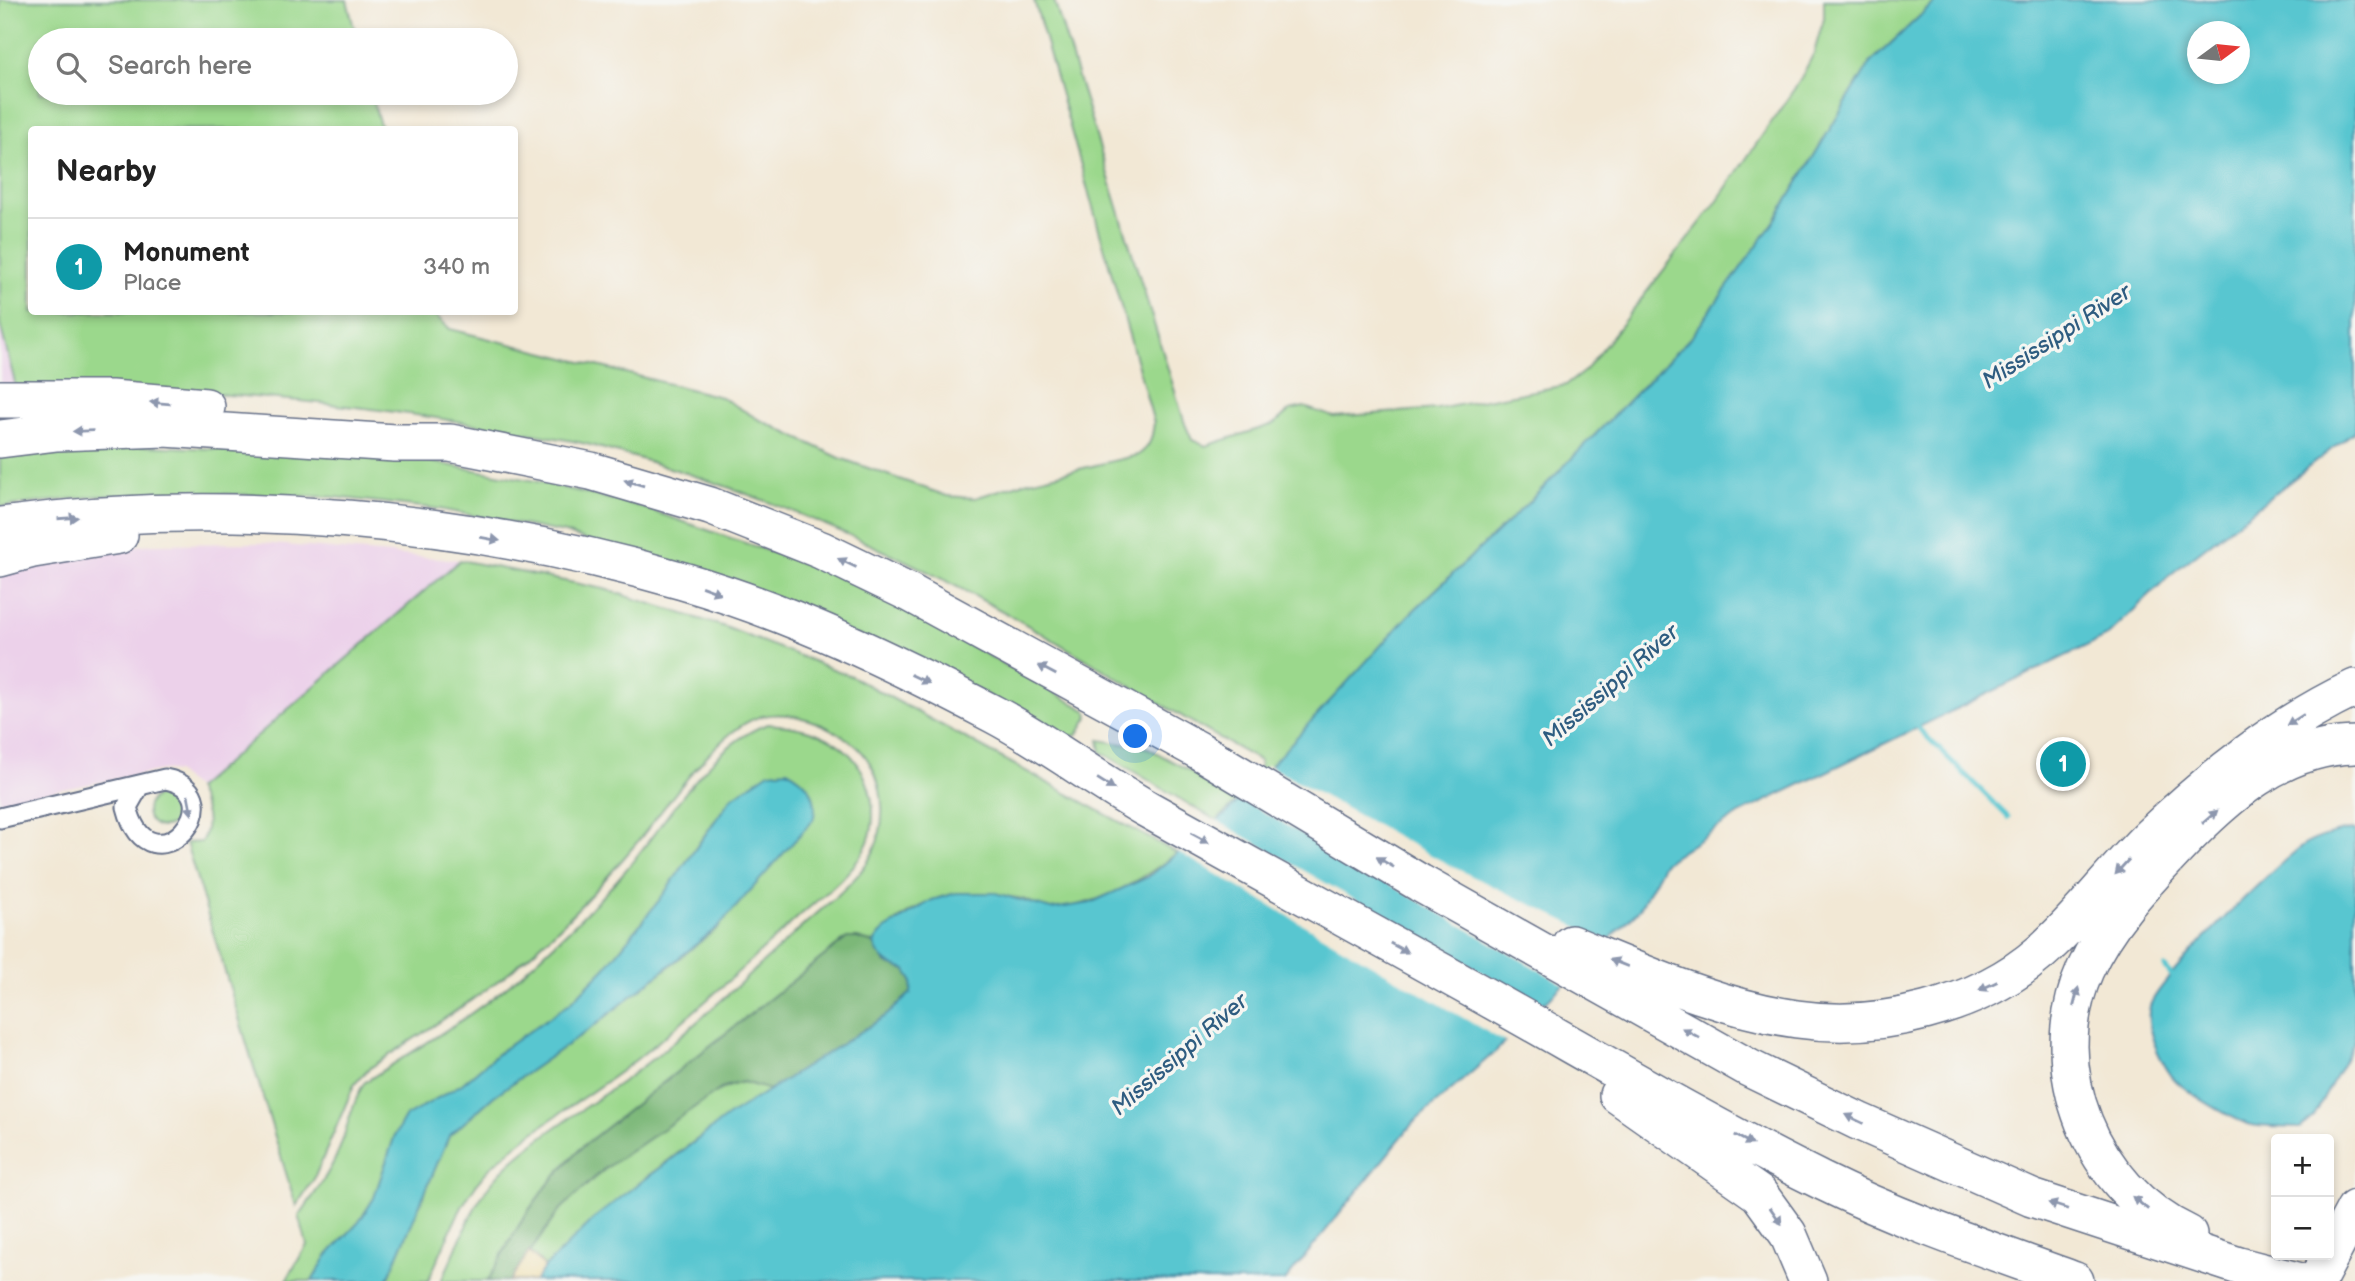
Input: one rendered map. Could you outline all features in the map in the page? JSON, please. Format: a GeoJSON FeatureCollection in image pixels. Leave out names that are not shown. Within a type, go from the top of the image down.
{"type":"FeatureCollection","features":[{"type":"Feature","properties":{"kind":"highway"},"geometry":{"type":"LineString","coordinates":[[0,399],[111,399],[334,421],[395,443]]}},
{"type":"Feature","properties":{"kind":"highway"},"geometry":{"type":"LineString","coordinates":[[0,439],[57,432],[165,428],[395,443],[450,443],[578,468],[710,506],[821,550],[910,593],[1198,750],[1420,883],[1749,1068],[1916,1148],[2032,1198],[2239,1266],[2297,1281]]}},
{"type":"Feature","properties":{"kind":"highway"},"geometry":{"type":"LineString","coordinates":[[0,526],[63,517],[184,513],[310,516],[443,531],[574,554],[686,581],[793,621],[877,657],[998,717],[1140,805],[1467,986],[1674,1119],[1759,1194],[1788,1234],[1808,1281]]}},
{"type":"Feature","properties":{"kind":"highway"},"geometry":{"type":"LineString","coordinates":[[0,558],[33,549],[138,533],[275,526],[443,531]]}},
{"type":"Feature","properties":{"kind":"highway"},"geometry":{"type":"LineString","coordinates":[[1420,883],[1649,975],[1776,1016],[1840,1022],[1904,1016],[1942,1006],[2002,980],[2043,951],[2147,839],[2226,768],[2299,718],[2355,688]]}},
{"type":"Feature","properties":{"kind":"highway"},"geometry":{"type":"LineString","coordinates":[[2239,1266],[2149,1209],[2111,1174],[2097,1153],[2071,1079],[2070,1028],[2075,999],[2084,972],[2113,922],[2146,882],[2203,823],[2260,775],[2285,760],[2308,751],[2355,745]]}},
{"type":"Feature","properties":{"kind":"highway"},"geometry":{"type":"LineString","coordinates":[[1674,1119],[1935,1229],[2075,1281]]}},
{"type":"Feature","properties":{"kind":"highway"},"geometry":{"type":"LineString","coordinates":[[2317,1281],[2355,1209]]}},
{"type":"Feature","properties":{"kind":"street"},"geometry":{"type":"LineString","coordinates":[[0,818],[72,799],[139,786]]}},
{"type":"Feature","properties":{"kind":"shaded area"},"geometry":{"type":"Polygon","coordinates":[[[0,324],[16,387],[0,388],[0,324]]]}},
{"type":"Feature","properties":{"kind":"shaded area"},"geometry":{"type":"Polygon","coordinates":[[[261,543],[460,560],[196,789],[176,772],[163,770],[42,793],[0,805],[0,570],[69,553],[153,544],[261,543]]]}},
{"type":"Feature","properties":{"kind":"green space"},"geometry":{"type":"Polygon","coordinates":[[[0,0],[347,0],[354,28],[28,28],[28,105],[374,105],[380,126],[28,126],[28,315],[435,315],[450,329],[721,397],[758,419],[840,458],[947,496],[975,498],[1025,482],[1138,455],[1150,441],[1154,423],[1034,0],[1054,0],[1185,424],[1192,440],[1206,446],[1274,424],[1290,410],[1304,407],[1334,417],[1437,409],[1566,385],[1586,370],[1715,204],[1799,82],[1814,53],[1824,18],[1824,0],[1937,0],[1870,63],[1774,222],[1692,336],[1527,504],[1409,615],[1295,741],[1217,821],[1101,752],[1099,740],[1148,748],[1232,794],[1260,768],[1260,761],[1034,629],[942,579],[858,539],[783,508],[668,467],[590,445],[421,416],[248,396],[16,387],[0,324],[0,0]]]}},
{"type":"Feature","properties":{"kind":"green space"},"geometry":{"type":"Polygon","coordinates":[[[123,445],[405,457],[535,481],[635,505],[826,571],[918,616],[1087,711],[1088,717],[1077,735],[1068,737],[899,650],[565,533],[439,509],[334,497],[215,494],[98,496],[0,507],[0,454],[123,445]]]}},
{"type":"Feature","properties":{"kind":"green space"},"geometry":{"type":"Polygon","coordinates":[[[460,560],[604,589],[725,627],[851,676],[1177,853],[1135,882],[1103,897],[1070,907],[1048,909],[1023,899],[979,893],[954,894],[910,912],[874,943],[847,938],[583,1146],[529,1209],[488,1281],[441,1281],[477,1204],[497,1176],[541,1138],[622,1082],[681,1036],[843,890],[868,861],[879,836],[882,820],[876,775],[869,761],[847,739],[818,723],[796,716],[763,716],[746,723],[710,752],[620,863],[541,944],[473,999],[366,1071],[354,1085],[314,1179],[296,1206],[186,843],[201,842],[206,828],[204,809],[196,789],[460,560]]]}},
{"type":"Feature","properties":{"kind":"green space"},"geometry":{"type":"Polygon","coordinates":[[[767,724],[795,727],[821,735],[844,749],[862,771],[869,788],[873,815],[868,842],[855,864],[836,884],[657,1042],[619,1073],[527,1137],[492,1166],[471,1191],[428,1281],[387,1281],[449,1136],[494,1096],[594,1026],[720,926],[713,823],[661,898],[605,968],[570,1003],[501,1051],[462,1084],[422,1107],[395,1135],[374,1198],[359,1222],[327,1256],[312,1281],[286,1281],[307,1245],[299,1216],[335,1159],[364,1083],[468,1016],[526,970],[613,885],[706,769],[745,735],[767,724]]]}},
{"type":"Feature","properties":{"kind":"green space"},"geometry":{"type":"Polygon","coordinates":[[[163,795],[174,800],[179,811],[174,822],[163,827],[152,822],[147,811],[152,800],[163,795]]]}},
{"type":"Feature","properties":{"kind":"green space"},"geometry":{"type":"Polygon","coordinates":[[[847,938],[874,943],[886,963],[906,970],[912,981],[912,992],[887,1015],[770,1090],[743,1082],[724,1087],[603,1170],[559,1211],[510,1281],[488,1281],[530,1209],[553,1178],[583,1146],[847,938]]]}},
{"type":"Feature","properties":{"kind":"green space"},"geometry":{"type":"Polygon","coordinates":[[[743,1082],[770,1090],[653,1172],[597,1218],[545,1267],[529,1252],[561,1208],[598,1175],[674,1117],[723,1089],[743,1082]]]}},
{"type":"Feature","properties":{"kind":"sand"},"geometry":{"type":"Polygon","coordinates":[[[529,1252],[545,1267],[535,1281],[510,1281],[529,1252]]]}},
{"type":"Feature","properties":{"kind":"water","name":"Mississippi River"},"geometry":{"type":"Polygon","coordinates":[[[1937,0],[2355,0],[2355,431],[2171,574],[2107,636],[1739,814],[1664,863],[1639,910],[1495,1052],[1412,1124],[1285,1281],[535,1281],[545,1267],[598,1215],[727,1117],[887,1015],[911,993],[912,981],[906,970],[886,961],[876,949],[874,943],[884,930],[932,900],[956,893],[996,893],[1051,909],[1090,903],[1148,877],[1226,814],[1409,615],[1527,504],[1692,336],[1774,222],[1870,63],[1937,0]]]}},
{"type":"Feature","properties":{"kind":"water"},"geometry":{"type":"Polygon","coordinates":[[[787,770],[810,790],[815,804],[813,820],[719,926],[594,1026],[494,1096],[449,1136],[387,1281],[312,1281],[327,1256],[359,1222],[374,1198],[395,1135],[405,1117],[462,1084],[501,1051],[570,1003],[605,968],[661,898],[731,798],[769,772],[787,770]]]}},
{"type":"Feature","properties":{"kind":"water"},"geometry":{"type":"Polygon","coordinates":[[[2355,830],[2355,1041],[2314,1116],[2300,1128],[2252,1125],[2197,1096],[2171,1075],[2151,1033],[2150,1006],[2158,992],[2196,948],[2246,896],[2291,855],[2316,839],[2355,830]]]}},
{"type":"Feature","properties":{"kind":"pier"},"geometry":{"type":"Polygon","coordinates":[[[1267,765],[1451,866],[1611,943],[1567,986],[1237,797],[1267,765]]]}},
{"type":"Feature","properties":{"kind":"pier"},"geometry":{"type":"Polygon","coordinates":[[[1214,819],[1544,1008],[1508,1044],[1175,850],[1214,819]]]}},
{"type":"Feature","properties":{"kind":"waterway"},"geometry":{"type":"LineString","coordinates":[[1913,723],[2008,817]]}},
{"type":"Feature","properties":{"kind":"waterway"},"geometry":{"type":"LineString","coordinates":[[2165,967],[2174,979]]}},
{"type":"Feature","properties":{"kind":"place","name":"Monument"},"geometry":{"type":"Point","coordinates":[2063,764]}}]}
